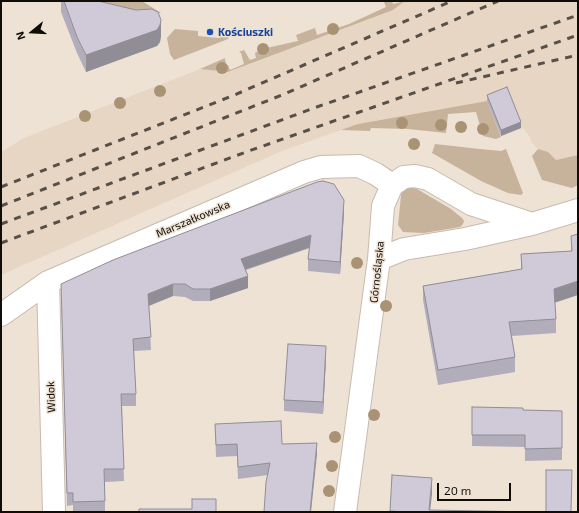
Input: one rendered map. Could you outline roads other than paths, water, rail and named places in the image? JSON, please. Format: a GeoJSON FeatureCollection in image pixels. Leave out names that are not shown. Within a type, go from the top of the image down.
{"type":"FeatureCollection","features":[{"type":"Feature","properties":{"kind":"street","name":"Marszałkowska"},"geometry":{"type":"LineString","coordinates":[[1,315],[48,282],[304,172],[320,168],[359,166],[376,174],[392,185]]}},
{"type":"Feature","properties":{"kind":"street"},"geometry":{"type":"LineString","coordinates":[[392,185],[404,176],[415,176],[428,179],[471,204],[532,224]]}},
{"type":"Feature","properties":{"kind":"street","name":"Górnośląska"},"geometry":{"type":"LineString","coordinates":[[346,512],[379,259],[383,206],[392,185]]}},
{"type":"Feature","properties":{"kind":"street"},"geometry":{"type":"LineString","coordinates":[[379,259],[404,249],[465,239],[532,224],[578,210]]}},
{"type":"Feature","properties":{"kind":"street","name":"Widok"},"geometry":{"type":"LineString","coordinates":[[48,282],[54,512]]}},
{"type":"Feature","properties":{"kind":"railway"},"geometry":{"type":"LineString","coordinates":[[1,187],[232,96],[452,1]]}},
{"type":"Feature","properties":{"kind":"railway"},"geometry":{"type":"LineString","coordinates":[[1,206],[282,95],[498,1]]}},
{"type":"Feature","properties":{"kind":"railway"},"geometry":{"type":"LineString","coordinates":[[1,224],[314,108],[578,15]]}},
{"type":"Feature","properties":{"kind":"railway"},"geometry":{"type":"LineString","coordinates":[[1,243],[246,152],[578,35]]}},
{"type":"Feature","properties":{"kind":"railway"},"geometry":{"type":"LineString","coordinates":[[456,83],[578,55]]}},
{"type":"Feature","properties":{"kind":"place","name":"Kościuszki"},"geometry":{"type":"Point","coordinates":[210,32]}}]}
